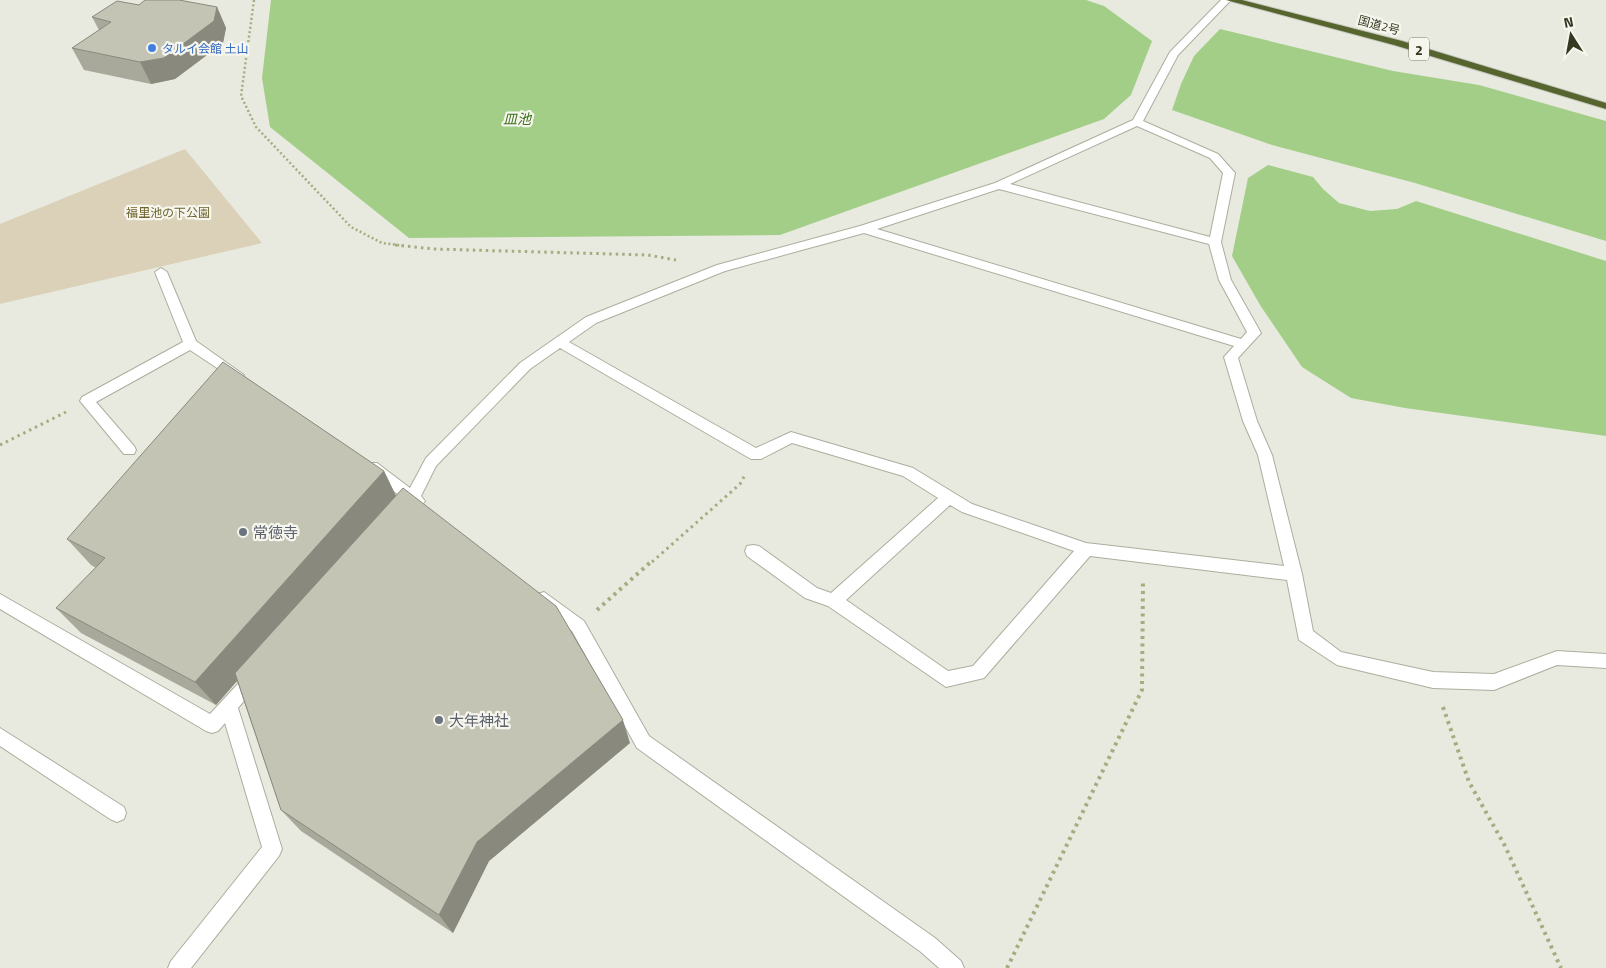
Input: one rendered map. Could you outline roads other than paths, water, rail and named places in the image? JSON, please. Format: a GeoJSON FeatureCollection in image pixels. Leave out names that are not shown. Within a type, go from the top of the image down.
{"type":"FeatureCollection","features":[{"type":"Feature","properties":{"kind":"highway","name":"国道2号"},"geometry":{"type":"LineString","coordinates":[[1231,0],[1398,43],[1606,106]]}},
{"type":"Feature","properties":{"kind":"street"},"geometry":{"type":"LineString","coordinates":[[393,520],[413,497],[431,462],[525,366],[591,320],[720,268],[864,229],[999,184],[1137,122],[1174,54],[1226,0]]}},
{"type":"Feature","properties":{"kind":"street"},"geometry":{"type":"LineString","coordinates":[[1137,122],[1214,156],[1229,173],[1215,242],[1225,280],[1254,333],[1231,357],[1250,421],[1265,455],[1294,574],[1305,635],[1337,658],[1433,680],[1494,682],[1557,658],[1606,661]]}},
{"type":"Feature","properties":{"kind":"street"},"geometry":{"type":"LineString","coordinates":[[999,184],[1215,242]]}},
{"type":"Feature","properties":{"kind":"street"},"geometry":{"type":"LineString","coordinates":[[864,229],[1243,344]]}},
{"type":"Feature","properties":{"kind":"street"},"geometry":{"type":"LineString","coordinates":[[161,272],[190,344],[247,382]]}},
{"type":"Feature","properties":{"kind":"street"},"geometry":{"type":"LineString","coordinates":[[559,342],[756,455],[791,437],[908,472],[967,508],[1086,549],[1294,574]]}},
{"type":"Feature","properties":{"kind":"street"},"geometry":{"type":"LineString","coordinates":[[129,450],[87,401],[190,344]]}},
{"type":"Feature","properties":{"kind":"street"},"geometry":{"type":"LineString","coordinates":[[360,458],[428,509]]}},
{"type":"Feature","properties":{"kind":"street"},"geometry":{"type":"LineString","coordinates":[[834,601],[949,497]]}},
{"type":"Feature","properties":{"kind":"street"},"geometry":{"type":"LineString","coordinates":[[752,551],[811,593],[834,601],[946,679],[978,673],[1086,549]]}},
{"type":"Feature","properties":{"kind":"street"},"geometry":{"type":"LineString","coordinates":[[533,591],[578,626],[643,742],[928,945],[954,968]]}},
{"type":"Feature","properties":{"kind":"street"},"geometry":{"type":"LineString","coordinates":[[0,601],[212,725],[266,666]]}},
{"type":"Feature","properties":{"kind":"street"},"geometry":{"type":"LineString","coordinates":[[178,968],[272,849],[229,706]]}},
{"type":"Feature","properties":{"kind":"street"},"geometry":{"type":"LineString","coordinates":[[0,736],[117,812]]}},
{"type":"Feature","properties":{"kind":"water","name":"皿池"},"geometry":{"type":"Polygon","coordinates":[[[271,0],[1086,0],[1104,6],[1152,41],[1131,95],[1104,119],[780,235],[409,238],[270,127],[262,78],[271,0]]]}},
{"type":"Feature","properties":{"kind":"water"},"geometry":{"type":"Polygon","coordinates":[[[1220,29],[1393,71],[1479,85],[1606,121],[1606,241],[1415,183],[1272,145],[1172,110],[1194,56],[1220,29]]]}},
{"type":"Feature","properties":{"kind":"water"},"geometry":{"type":"Polygon","coordinates":[[[1268,165],[1313,177],[1339,203],[1370,211],[1397,209],[1416,201],[1606,261],[1606,436],[1405,408],[1351,398],[1302,367],[1260,305],[1232,256],[1248,178],[1268,165]]]}},
{"type":"Feature","properties":{"kind":"place","name":"タルイ会館 土山"},"geometry":{"type":"Point","coordinates":[152,48]}},
{"type":"Feature","properties":{"kind":"place","name":"常徳寺"},"geometry":{"type":"Point","coordinates":[243,532]}},
{"type":"Feature","properties":{"kind":"place","name":"大年神社"},"geometry":{"type":"Point","coordinates":[439,720]}},
{"type":"Feature","properties":{"kind":"park label","name":"福里池の下公園"},"geometry":{"type":"Point","coordinates":[168,212]}}]}
